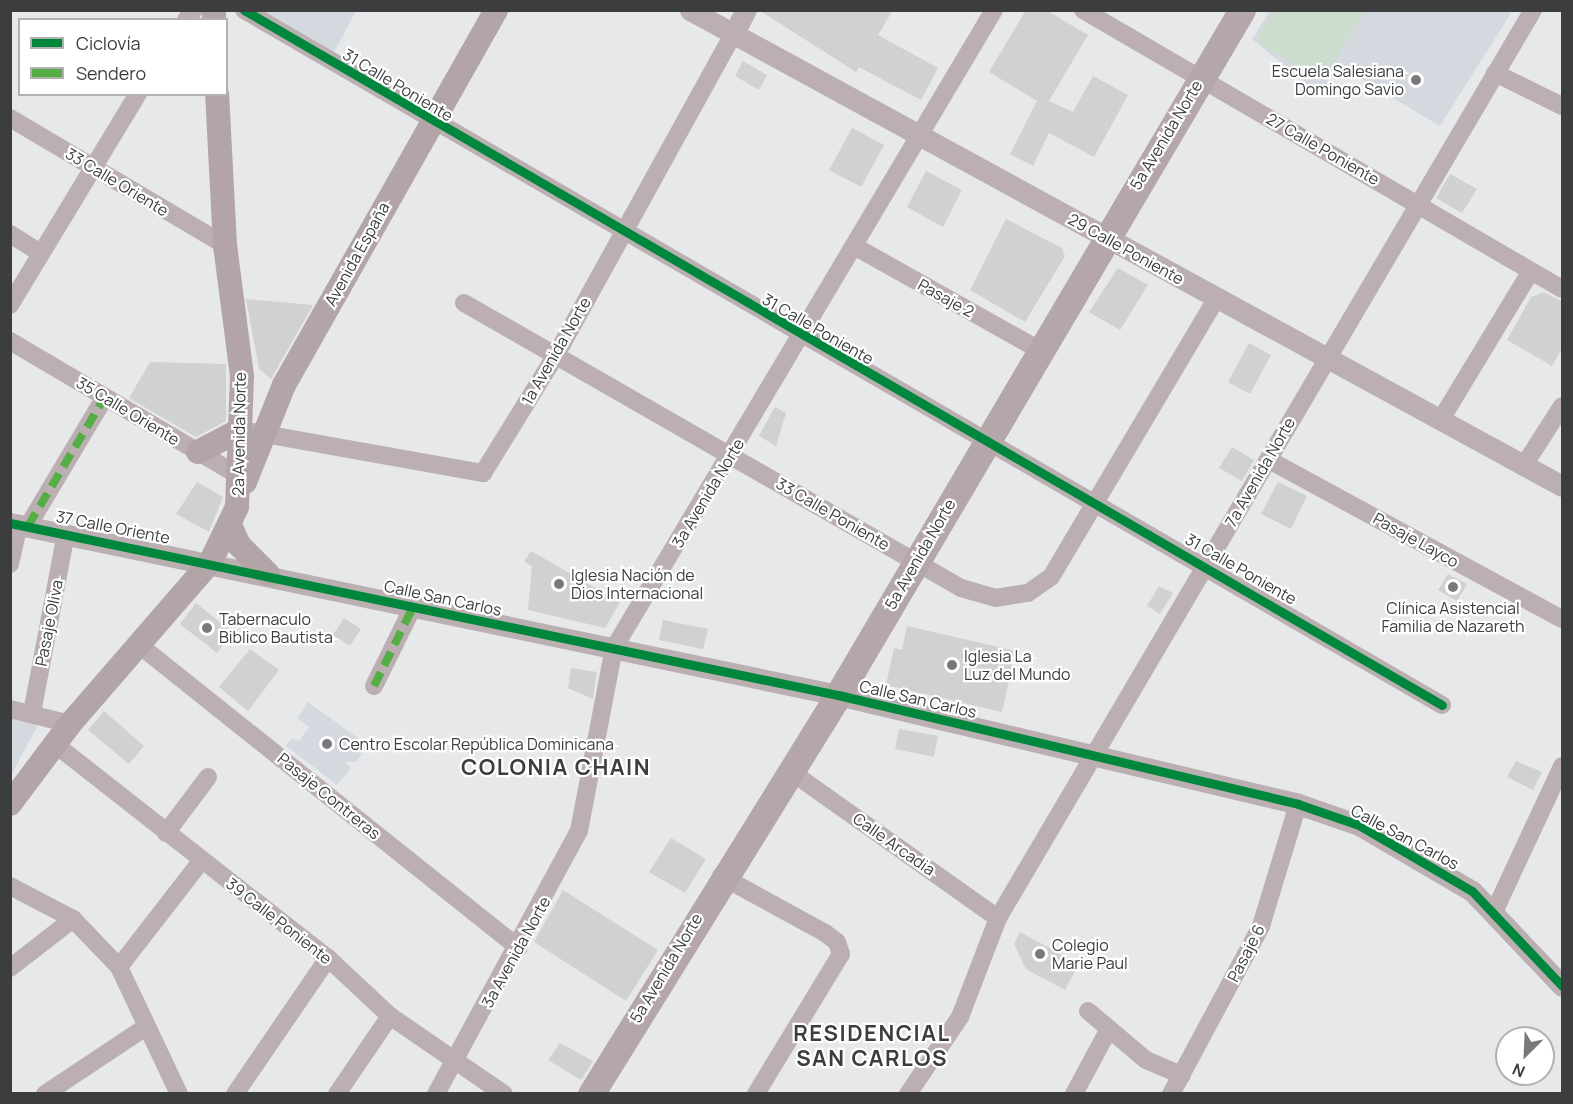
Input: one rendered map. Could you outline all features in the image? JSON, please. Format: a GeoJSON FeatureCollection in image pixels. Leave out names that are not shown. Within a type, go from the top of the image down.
{"type":"FeatureCollection","features":[{"type":"Feature","properties":{"kind":"main road","name":"Avenida España"},"geometry":{"type":"LineString","coordinates":[[233,516],[243,478],[251,431],[284,385],[496,10]]}},
{"type":"Feature","properties":{"kind":"main road","name":"5a Avenida Norte"},"geometry":{"type":"LineString","coordinates":[[591,1094],[721,876],[838,695],[1104,238],[1242,10]]}},
{"type":"Feature","properties":{"kind":"main road","name":"2a Avenida Norte"},"geometry":{"type":"LineString","coordinates":[[218,96],[225,245],[251,431]]}},
{"type":"Feature","properties":{"kind":"main road"},"geometry":{"type":"LineString","coordinates":[[242,376],[261,391],[284,385]]}},
{"type":"Feature","properties":{"kind":"main road"},"geometry":{"type":"LineString","coordinates":[[198,452],[251,431]]}},
{"type":"Feature","properties":{"kind":"main road"},"geometry":{"type":"LineString","coordinates":[[10,804],[70,724],[211,561],[233,516]]}},
{"type":"Feature","properties":{"kind":"main road"},"geometry":{"type":"LineString","coordinates":[[233,516],[250,559],[268,574]]}},
{"type":"Feature","properties":{"kind":"street","name":"31 Calle Poniente"},"geometry":{"type":"LineString","coordinates":[[244,10],[431,123],[800,337],[986,439],[1205,565],[1442,705]]}},
{"type":"Feature","properties":{"kind":"street","name":"29 Calle Poniente"},"geometry":{"type":"LineString","coordinates":[[690,10],[1440,422],[1563,486]]}},
{"type":"Feature","properties":{"kind":"street","name":"1a Avenida Norte"},"geometry":{"type":"LineString","coordinates":[[251,431],[478,474],[489,465],[556,355],[746,10]]}},
{"type":"Feature","properties":{"kind":"street","name":"3a Avenida Norte"},"geometry":{"type":"LineString","coordinates":[[436,1094],[519,948],[579,831],[614,648],[994,10]]}},
{"type":"Feature","properties":{"kind":"street","name":"27 Calle Poniente"},"geometry":{"type":"LineString","coordinates":[[1083,10],[1563,289]]}},
{"type":"Feature","properties":{"kind":"street","name":"7a Avenida Norte"},"geometry":{"type":"LineString","coordinates":[[908,1094],[960,1017],[998,918],[1097,757],[1205,565],[1269,460],[1325,358],[1533,10]]}},
{"type":"Feature","properties":{"kind":"street"},"geometry":{"type":"LineString","coordinates":[[1495,74],[1563,106]]}},
{"type":"Feature","properties":{"kind":"street"},"geometry":{"type":"LineString","coordinates":[[10,305],[137,96]]}},
{"type":"Feature","properties":{"kind":"street","name":"33 Calle Oriente"},"geometry":{"type":"LineString","coordinates":[[10,118],[225,245]]}},
{"type":"Feature","properties":{"kind":"street"},"geometry":{"type":"LineString","coordinates":[[10,234],[41,253]]}},
{"type":"Feature","properties":{"kind":"street","name":"Pasaje 2"},"geometry":{"type":"LineString","coordinates":[[854,246],[1039,350]]}},
{"type":"Feature","properties":{"kind":"street"},"geometry":{"type":"LineString","coordinates":[[1440,422],[1531,271]]}},
{"type":"Feature","properties":{"kind":"street","name":"33 Calle Poniente"},"geometry":{"type":"LineString","coordinates":[[464,303],[916,562],[986,597],[1028,593],[1052,577],[1216,299]]}},
{"type":"Feature","properties":{"kind":"street","name":"35 Calle Oriente"},"geometry":{"type":"LineString","coordinates":[[10,341],[243,478]]}},
{"type":"Feature","properties":{"kind":"street"},"geometry":{"type":"LineString","coordinates":[[10,564],[19,524],[105,397]]}},
{"type":"Feature","properties":{"kind":"street"},"geometry":{"type":"LineString","coordinates":[[1523,467],[1563,406]]}},
{"type":"Feature","properties":{"kind":"street","name":"Pasaje Layco"},"geometry":{"type":"LineString","coordinates":[[1269,460],[1563,619]]}},
{"type":"Feature","properties":{"kind":"street","name":"37 Calle Oriente"},"geometry":{"type":"LineString","coordinates":[[19,524],[211,561]]}},
{"type":"Feature","properties":{"kind":"street","name":"Pasaje Oliva"},"geometry":{"type":"LineString","coordinates":[[32,713],[66,533]]}},
{"type":"Feature","properties":{"kind":"street","name":"Calle San Carlos"},"geometry":{"type":"LineString","coordinates":[[211,561],[413,607],[838,695],[1298,804],[1359,825],[1416,856],[1495,910],[1563,986]]}},
{"type":"Feature","properties":{"kind":"street"},"geometry":{"type":"LineString","coordinates":[[374,686],[413,607]]}},
{"type":"Feature","properties":{"kind":"street","name":"Pasaje Contreras"},"geometry":{"type":"LineString","coordinates":[[138,644],[519,948]]}},
{"type":"Feature","properties":{"kind":"street"},"geometry":{"type":"LineString","coordinates":[[10,709],[70,724]]}},
{"type":"Feature","properties":{"kind":"street","name":"39 Calle Poniente"},"geometry":{"type":"LineString","coordinates":[[56,745],[328,958],[390,1016],[453,1064],[504,1094]]}},
{"type":"Feature","properties":{"kind":"street"},"geometry":{"type":"LineString","coordinates":[[1495,910],[1563,766]]}},
{"type":"Feature","properties":{"kind":"street","name":"Calle Arcadia"},"geometry":{"type":"LineString","coordinates":[[790,771],[998,918]]}},
{"type":"Feature","properties":{"kind":"street"},"geometry":{"type":"LineString","coordinates":[[166,832],[208,777]]}},
{"type":"Feature","properties":{"kind":"street","name":"Pasaje 6"},"geometry":{"type":"LineString","coordinates":[[1171,1094],[1261,926],[1298,804]]}},
{"type":"Feature","properties":{"kind":"street"},"geometry":{"type":"LineString","coordinates":[[119,968],[202,860]]}},
{"type":"Feature","properties":{"kind":"street"},"geometry":{"type":"LineString","coordinates":[[721,876],[825,933],[837,942],[841,954],[756,1094]]}},
{"type":"Feature","properties":{"kind":"street"},"geometry":{"type":"LineString","coordinates":[[10,886],[73,919],[119,968],[179,1094]]}},
{"type":"Feature","properties":{"kind":"street"},"geometry":{"type":"LineString","coordinates":[[10,968],[73,919]]}},
{"type":"Feature","properties":{"kind":"street"},"geometry":{"type":"LineString","coordinates":[[235,1094],[328,958]]}},
{"type":"Feature","properties":{"kind":"street"},"geometry":{"type":"LineString","coordinates":[[1088,1011],[1146,1060],[1182,1075]]}},
{"type":"Feature","properties":{"kind":"street"},"geometry":{"type":"LineString","coordinates":[[337,1094],[390,1016]]}},
{"type":"Feature","properties":{"kind":"street"},"geometry":{"type":"LineString","coordinates":[[45,1094],[146,1027]]}},
{"type":"Feature","properties":{"kind":"street"},"geometry":{"type":"LineString","coordinates":[[1074,1094],[1109,1029]]}},
{"type":"Feature","properties":{"kind":"shaded area","name":"Escuela Salesiana Domingo Savio"},"geometry":{"type":"Polygon","coordinates":[[[1506,10],[1511,13],[1440,126],[1338,65],[1320,95],[1252,39],[1270,11],[1506,10]]]}},
{"type":"Feature","properties":{"kind":"shaded area"},"geometry":{"type":"Polygon","coordinates":[[[258,11],[356,11],[333,54],[258,11]]]}},
{"type":"Feature","properties":{"kind":"shaded area","name":"Centro Escolar República Dominicana"},"geometry":{"type":"Polygon","coordinates":[[[308,702],[369,746],[355,762],[345,762],[351,768],[337,785],[286,746],[292,738],[299,741],[309,727],[297,718],[308,702]]]}},
{"type":"Feature","properties":{"kind":"shaded area"},"geometry":{"type":"Polygon","coordinates":[[[11,714],[28,717],[37,727],[11,775],[11,714]]]}},
{"type":"Feature","properties":{"kind":"green space"},"geometry":{"type":"Polygon","coordinates":[[[1274,11],[1365,11],[1322,81],[1256,41],[1274,11]]]}},
{"type":"Feature","properties":{"kind":"building"},"geometry":{"type":"Polygon","coordinates":[[[759,10],[893,10],[878,35],[938,68],[921,100],[859,67],[856,72],[759,10]]]}},
{"type":"Feature","properties":{"kind":"building"},"geometry":{"type":"Polygon","coordinates":[[[1026,10],[1046,10],[1088,35],[1049,101],[1073,112],[1093,76],[1128,95],[1094,157],[1049,133],[1033,166],[1010,154],[1037,101],[989,72],[1026,10]]]}},
{"type":"Feature","properties":{"kind":"building"},"geometry":{"type":"Polygon","coordinates":[[[743,61],[767,75],[759,90],[735,76],[743,61]]]}},
{"type":"Feature","properties":{"kind":"building"},"geometry":{"type":"Polygon","coordinates":[[[852,128],[884,145],[861,187],[829,170],[852,128]]]}},
{"type":"Feature","properties":{"kind":"building"},"geometry":{"type":"Polygon","coordinates":[[[926,171],[962,190],[943,227],[907,207],[926,171]]]}},
{"type":"Feature","properties":{"kind":"building"},"geometry":{"type":"Polygon","coordinates":[[[1450,174],[1477,189],[1462,213],[1436,198],[1450,174]]]}},
{"type":"Feature","properties":{"kind":"building"},"geometry":{"type":"Polygon","coordinates":[[[1006,219],[1062,248],[1065,256],[1025,322],[970,290],[1006,219]]]}},
{"type":"Feature","properties":{"kind":"building"},"geometry":{"type":"Polygon","coordinates":[[[1118,268],[1148,285],[1120,330],[1089,312],[1118,268]]]}},
{"type":"Feature","properties":{"kind":"building"},"geometry":{"type":"Polygon","coordinates":[[[1544,292],[1563,302],[1563,347],[1552,366],[1507,340],[1531,297],[1544,292]]]}},
{"type":"Feature","properties":{"kind":"building"},"geometry":{"type":"Polygon","coordinates":[[[246,299],[313,305],[271,379],[259,369],[246,299]]]}},
{"type":"Feature","properties":{"kind":"building"},"geometry":{"type":"Polygon","coordinates":[[[1249,343],[1271,355],[1250,394],[1228,382],[1249,343]]]}},
{"type":"Feature","properties":{"kind":"building"},"geometry":{"type":"Polygon","coordinates":[[[150,362],[226,364],[226,421],[196,437],[129,398],[150,362]]]}},
{"type":"Feature","properties":{"kind":"building"},"geometry":{"type":"Polygon","coordinates":[[[775,407],[786,413],[776,446],[759,436],[775,407]]]}},
{"type":"Feature","properties":{"kind":"building"},"geometry":{"type":"Polygon","coordinates":[[[1232,447],[1254,460],[1242,481],[1219,468],[1232,447]]]}},
{"type":"Feature","properties":{"kind":"building"},"geometry":{"type":"Polygon","coordinates":[[[197,482],[223,497],[209,532],[176,514],[197,482]]]}},
{"type":"Feature","properties":{"kind":"building"},"geometry":{"type":"Polygon","coordinates":[[[1278,482],[1307,496],[1291,529],[1261,514],[1278,482]]]}},
{"type":"Feature","properties":{"kind":"building","name":"Iglesia Nación de Dios Internacional"},"geometry":{"type":"Polygon","coordinates":[[[531,551],[620,602],[605,628],[528,610],[532,566],[524,562],[531,551]]]}},
{"type":"Feature","properties":{"kind":"building","name":"Clínica Asistencial Familia de Nazareth"},"geometry":{"type":"Polygon","coordinates":[[[1448,574],[1467,584],[1457,601],[1438,590],[1448,574]]]}},
{"type":"Feature","properties":{"kind":"building"},"geometry":{"type":"Polygon","coordinates":[[[1159,586],[1173,593],[1160,614],[1147,606],[1159,586]]]}},
{"type":"Feature","properties":{"kind":"building","name":"Tabernaculo Biblico Bautista"},"geometry":{"type":"Polygon","coordinates":[[[196,603],[233,633],[217,653],[180,624],[196,603]]]}},
{"type":"Feature","properties":{"kind":"building"},"geometry":{"type":"Polygon","coordinates":[[[344,618],[361,629],[350,646],[333,635],[344,618]]]}},
{"type":"Feature","properties":{"kind":"building"},"geometry":{"type":"Polygon","coordinates":[[[663,620],[708,629],[703,649],[659,640],[663,620]]]}},
{"type":"Feature","properties":{"kind":"building","name":"Iglesia La Luz del Mundo"},"geometry":{"type":"Polygon","coordinates":[[[907,626],[1016,651],[1002,712],[886,685],[894,648],[902,650],[907,626]]]}},
{"type":"Feature","properties":{"kind":"building"},"geometry":{"type":"Polygon","coordinates":[[[250,649],[279,670],[248,711],[219,687],[250,649]]]}},
{"type":"Feature","properties":{"kind":"building"},"geometry":{"type":"Polygon","coordinates":[[[571,668],[597,672],[593,699],[568,688],[571,668]]]}},
{"type":"Feature","properties":{"kind":"building"},"geometry":{"type":"Polygon","coordinates":[[[104,711],[144,746],[129,764],[88,730],[104,711]]]}},
{"type":"Feature","properties":{"kind":"building"},"geometry":{"type":"Polygon","coordinates":[[[899,729],[938,736],[934,757],[895,749],[899,729]]]}},
{"type":"Feature","properties":{"kind":"building"},"geometry":{"type":"Polygon","coordinates":[[[1516,761],[1542,772],[1533,790],[1507,777],[1516,761]]]}},
{"type":"Feature","properties":{"kind":"building"},"geometry":{"type":"Polygon","coordinates":[[[671,838],[706,859],[685,893],[649,872],[671,838]]]}},
{"type":"Feature","properties":{"kind":"building"},"geometry":{"type":"Polygon","coordinates":[[[563,890],[658,950],[626,1001],[534,942],[563,890]]]}},
{"type":"Feature","properties":{"kind":"building","name":"Colegio Marie Paul"},"geometry":{"type":"Polygon","coordinates":[[[1020,932],[1079,964],[1065,990],[1026,969],[1014,944],[1020,932]]]}},
{"type":"Feature","properties":{"kind":"building"},"geometry":{"type":"Polygon","coordinates":[[[560,1043],[593,1061],[581,1080],[548,1060],[560,1043]]]}},
{"type":"Feature","properties":{"kind":"marked path"},"geometry":{"type":"LineString","coordinates":[[28,526],[105,397]]}},
{"type":"Feature","properties":{"kind":"marked path"},"geometry":{"type":"LineString","coordinates":[[374,686],[413,607]]}},
{"type":"Feature","properties":{"kind":"cycle path"},"geometry":{"type":"LineString","coordinates":[[244,10],[1442,705]]}},
{"type":"Feature","properties":{"kind":"cycle path"},"geometry":{"type":"LineString","coordinates":[[10,523],[838,695],[1298,804],[1359,825],[1472,891],[1562,986]]}},
{"type":"Feature","properties":{"kind":"place","name":"Escuela Salesiana Domingo Savio"},"geometry":{"type":"Point","coordinates":[1416,80]}},
{"type":"Feature","properties":{"kind":"place","name":"Iglesia Nación de Dios Internacional"},"geometry":{"type":"Point","coordinates":[559,584]}},
{"type":"Feature","properties":{"kind":"place","name":"Clínica Asistencial Familia de Nazareth"},"geometry":{"type":"Point","coordinates":[1453,587]}},
{"type":"Feature","properties":{"kind":"place","name":"Tabernaculo Biblico Bautista"},"geometry":{"type":"Point","coordinates":[207,628]}},
{"type":"Feature","properties":{"kind":"place","name":"Iglesia La Luz del Mundo"},"geometry":{"type":"Point","coordinates":[952,665]}},
{"type":"Feature","properties":{"kind":"place","name":"Centro Escolar República Dominicana"},"geometry":{"type":"Point","coordinates":[327,744]}},
{"type":"Feature","properties":{"kind":"place","name":"Colegio Marie Paul"},"geometry":{"type":"Point","coordinates":[1040,954]}},
{"type":"Feature","properties":{"kind":"district","name":"COLONIA CHAIN"},"geometry":{"type":"Point","coordinates":[556,768]}},
{"type":"Feature","properties":{"kind":"district","name":"RESIDENCIAL SAN CARLOS"},"geometry":{"type":"Point","coordinates":[872,1046]}}]}
